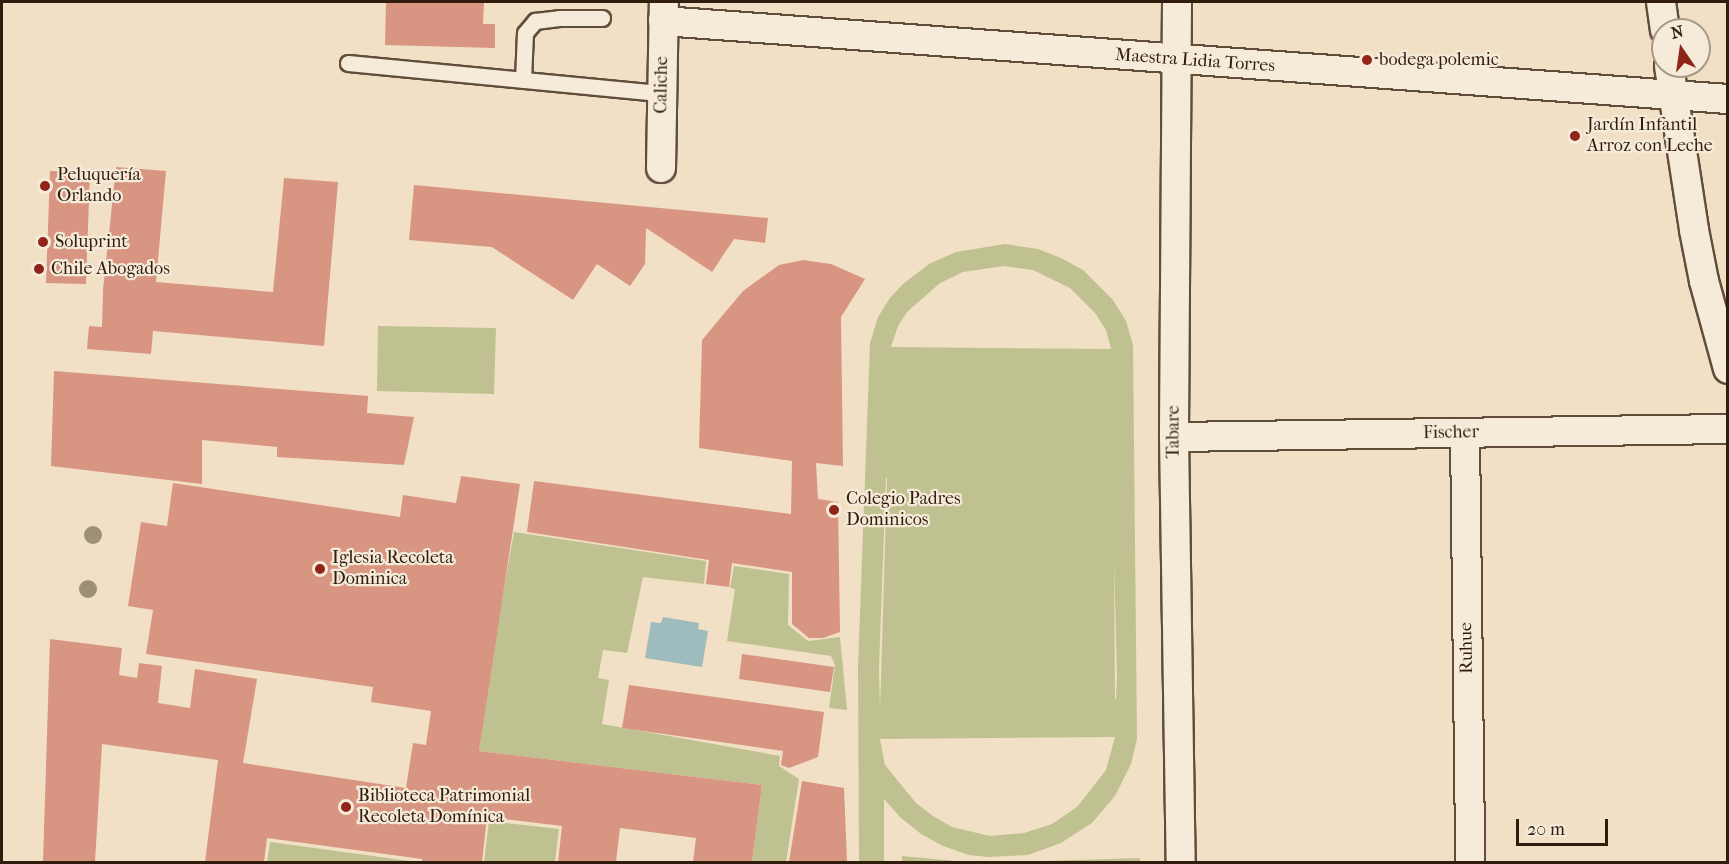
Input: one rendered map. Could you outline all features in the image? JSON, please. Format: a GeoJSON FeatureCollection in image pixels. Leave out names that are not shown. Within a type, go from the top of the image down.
{"type":"FeatureCollection","features":[{"type":"Feature","properties":{"kind":"street","name":"Tabare"},"geometry":{"type":"LineString","coordinates":[[1177,2],[1174,437],[1181,862]]}},
{"type":"Feature","properties":{"kind":"street"},"geometry":{"type":"LineString","coordinates":[[1661,2],[1663,18]]}},
{"type":"Feature","properties":{"kind":"street","name":"Maestra Lidia Torres"},"geometry":{"type":"LineString","coordinates":[[664,11],[1177,59],[1728,99]]}},
{"type":"Feature","properties":{"kind":"street","name":"Caliche"},"geometry":{"type":"LineString","coordinates":[[661,168],[664,11]]}},
{"type":"Feature","properties":{"kind":"street"},"geometry":{"type":"LineString","coordinates":[[1671,78],[1702,271],[1728,369]]}},
{"type":"Feature","properties":{"kind":"street","name":"Fischer"},"geometry":{"type":"LineString","coordinates":[[1174,437],[1728,429]]}},
{"type":"Feature","properties":{"kind":"street","name":"Ruhue"},"geometry":{"type":"LineString","coordinates":[[1465,433],[1470,862]]}},
{"type":"Feature","properties":{"kind":"lane"},"geometry":{"type":"LineString","coordinates":[[523,80],[525,33],[535,21],[559,18],[602,18]]}},
{"type":"Feature","properties":{"kind":"lane"},"geometry":{"type":"LineString","coordinates":[[348,63],[662,93]]}},
{"type":"Feature","properties":{"kind":"green space"},"geometry":{"type":"Polygon","coordinates":[[[1005,244],[1038,249],[1061,258],[1083,270],[1113,300],[1126,321],[1133,345],[1137,739],[1131,764],[1115,796],[1092,823],[1061,843],[1028,855],[989,857],[969,855],[943,846],[921,834],[901,818],[884,799],[884,862],[859,862],[858,667],[870,343],[878,317],[890,298],[903,284],[929,264],[956,252],[1005,244]],[[1004,266],[963,272],[940,283],[907,312],[898,326],[891,347],[1111,349],[1106,330],[1095,313],[1070,288],[1033,270],[1004,266]],[[886,477],[879,668],[880,710],[886,477]],[[1114,558],[1115,699],[1117,677],[1114,558]],[[1115,737],[880,739],[885,765],[916,803],[952,827],[990,836],[1024,833],[1052,824],[1077,807],[1106,770],[1115,737]]]}},
{"type":"Feature","properties":{"kind":"green space"},"geometry":{"type":"Polygon","coordinates":[[[378,326],[496,328],[494,394],[377,391],[378,326]]]}},
{"type":"Feature","properties":{"kind":"green space"},"geometry":{"type":"Polygon","coordinates":[[[514,532],[706,561],[704,584],[643,577],[627,653],[603,650],[598,678],[609,680],[602,724],[780,756],[779,766],[799,779],[786,862],[752,862],[762,785],[479,751],[492,655],[514,532]]]}},
{"type":"Feature","properties":{"kind":"green space"},"geometry":{"type":"Polygon","coordinates":[[[734,566],[789,574],[788,625],[808,641],[840,637],[847,710],[829,708],[835,665],[831,656],[727,641],[735,589],[730,588],[734,566]]]}},
{"type":"Feature","properties":{"kind":"green space"},"geometry":{"type":"Polygon","coordinates":[[[489,821],[559,829],[555,862],[484,862],[489,821]]]}},
{"type":"Feature","properties":{"kind":"green space"},"geometry":{"type":"Polygon","coordinates":[[[270,842],[417,862],[267,862],[270,842]]]}},
{"type":"Feature","properties":{"kind":"green space"},"geometry":{"type":"Polygon","coordinates":[[[902,856],[966,862],[902,862],[902,856]]]}},
{"type":"Feature","properties":{"kind":"green space"},"geometry":{"type":"Polygon","coordinates":[[[1140,858],[1140,862],[1045,862],[1045,861],[1140,858]]]}},
{"type":"Feature","properties":{"kind":"water"},"geometry":{"type":"Polygon","coordinates":[[[663,617],[699,623],[698,629],[708,631],[702,667],[645,658],[651,622],[661,623],[663,617]]]}},
{"type":"Feature","properties":{"kind":"building"},"geometry":{"type":"Polygon","coordinates":[[[386,2],[484,2],[483,24],[495,24],[495,48],[385,45],[386,2]]]}},
{"type":"Feature","properties":{"kind":"building"},"geometry":{"type":"Polygon","coordinates":[[[116,167],[166,171],[156,282],[273,292],[284,178],[338,182],[324,346],[153,331],[151,354],[87,349],[89,326],[102,327],[103,290],[116,167]]]}},
{"type":"Feature","properties":{"kind":"building"},"geometry":{"type":"Polygon","coordinates":[[[50,171],[90,172],[86,284],[46,283],[50,171]]]}},
{"type":"Feature","properties":{"kind":"building"},"geometry":{"type":"Polygon","coordinates":[[[414,185],[768,218],[765,243],[734,239],[712,272],[646,228],[645,264],[630,286],[597,264],[573,300],[492,247],[409,240],[414,185]]]}},
{"type":"Feature","properties":{"kind":"building"},"geometry":{"type":"Polygon","coordinates":[[[803,260],[831,264],[865,279],[841,317],[843,466],[816,463],[818,499],[838,502],[840,632],[823,638],[809,638],[792,624],[792,572],[732,563],[729,587],[706,584],[709,560],[527,532],[534,481],[791,514],[792,461],[699,448],[702,340],[743,291],[779,265],[803,260]]]}},
{"type":"Feature","properties":{"kind":"building"},"geometry":{"type":"Polygon","coordinates":[[[54,371],[368,396],[367,413],[414,417],[404,465],[277,457],[277,447],[202,440],[202,484],[51,466],[54,371]]]}},
{"type":"Feature","properties":{"kind":"building"},"geometry":{"type":"Polygon","coordinates":[[[461,476],[520,484],[479,751],[762,785],[752,862],[693,862],[696,838],[620,828],[616,862],[558,862],[562,826],[487,817],[482,862],[422,862],[422,859],[267,838],[264,862],[205,862],[218,760],[102,744],[95,862],[43,862],[50,639],[122,648],[119,675],[137,678],[139,663],[162,666],[158,703],[190,708],[195,669],[257,679],[243,763],[406,788],[413,743],[426,745],[431,711],[371,702],[373,687],[146,654],[153,610],[128,606],[141,522],[167,526],[173,483],[400,517],[403,495],[456,503],[461,476]]]}},
{"type":"Feature","properties":{"kind":"building"},"geometry":{"type":"Polygon","coordinates":[[[742,654],[834,667],[830,692],[739,679],[742,654]]]}},
{"type":"Feature","properties":{"kind":"building"},"geometry":{"type":"Polygon","coordinates":[[[629,685],[824,712],[818,757],[789,768],[781,765],[783,751],[622,728],[629,685]]]}},
{"type":"Feature","properties":{"kind":"building"},"geometry":{"type":"Polygon","coordinates":[[[802,781],[844,788],[847,862],[789,862],[802,781]]]}},
{"type":"Feature","properties":{"kind":"place","name":"bodega polemic"},"geometry":{"type":"Point","coordinates":[1367,60]}},
{"type":"Feature","properties":{"kind":"place","name":"Jardín Infantil Arroz con Leche"},"geometry":{"type":"Point","coordinates":[1575,136]}},
{"type":"Feature","properties":{"kind":"place","name":"Peluquería Orlando"},"geometry":{"type":"Point","coordinates":[45,186]}},
{"type":"Feature","properties":{"kind":"place","name":"Soluprint"},"geometry":{"type":"Point","coordinates":[43,242]}},
{"type":"Feature","properties":{"kind":"place","name":"Chile Abogados"},"geometry":{"type":"Point","coordinates":[39,269]}},
{"type":"Feature","properties":{"kind":"place","name":"Colegio Padres Dominicos"},"geometry":{"type":"Point","coordinates":[834,510]}},
{"type":"Feature","properties":{"kind":"place","name":"Iglesia Recoleta Dominica"},"geometry":{"type":"Point","coordinates":[320,569]}},
{"type":"Feature","properties":{"kind":"place","name":"Biblioteca Patrimonial Recoleta Domínica"},"geometry":{"type":"Point","coordinates":[346,807]}}]}
